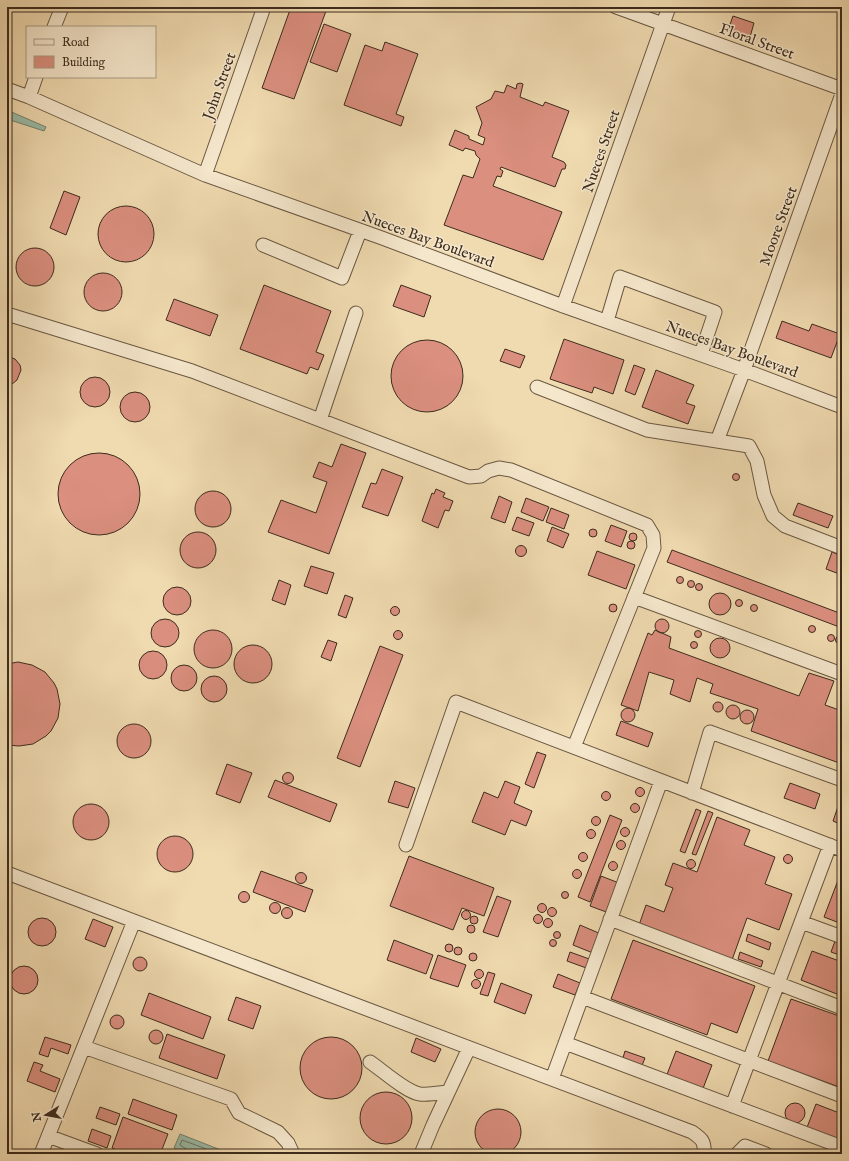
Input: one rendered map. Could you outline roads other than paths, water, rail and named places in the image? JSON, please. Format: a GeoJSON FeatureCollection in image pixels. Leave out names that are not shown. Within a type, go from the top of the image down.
{"type":"FeatureCollection","features":[{"type":"Feature","properties":{"kind":"street"},"geometry":{"type":"LineString","coordinates":[[54,26],[62,7]]}},
{"type":"Feature","properties":{"kind":"street","name":"John Street"},"geometry":{"type":"LineString","coordinates":[[204,175],[264,7]]}},
{"type":"Feature","properties":{"kind":"street","name":"Floral Street"},"geometry":{"type":"LineString","coordinates":[[616,7],[842,89]]}},
{"type":"Feature","properties":{"kind":"street","name":"Nueces Street"},"geometry":{"type":"LineString","coordinates":[[563,306],[669,7]]}},
{"type":"Feature","properties":{"kind":"street"},"geometry":{"type":"LineString","coordinates":[[29,98],[36,78]]}},
{"type":"Feature","properties":{"kind":"street","name":"Nueces Bay Boulevard"},"geometry":{"type":"LineString","coordinates":[[7,89],[204,175],[360,230],[563,306],[701,354],[842,407]]}},
{"type":"Feature","properties":{"kind":"street","name":"Moore Street"},"geometry":{"type":"LineString","coordinates":[[717,441],[744,370],[842,94]]}},
{"type":"Feature","properties":{"kind":"street"},"geometry":{"type":"LineString","coordinates":[[263,245],[342,278],[360,230]]}},
{"type":"Feature","properties":{"kind":"street"},"geometry":{"type":"LineString","coordinates":[[607,321],[620,277],[715,312],[701,354]]}},
{"type":"Feature","properties":{"kind":"street"},"geometry":{"type":"LineString","coordinates":[[320,420],[356,313]]}},
{"type":"Feature","properties":{"kind":"street"},"geometry":{"type":"LineString","coordinates":[[7,314],[192,371],[469,477],[481,476],[488,471],[499,468],[511,470],[647,525],[653,535],[654,548],[574,747]]}},
{"type":"Feature","properties":{"kind":"street"},"geometry":{"type":"LineString","coordinates":[[537,387],[647,430],[749,446],[758,461],[764,495],[773,516],[785,526],[842,548]]}},
{"type":"Feature","properties":{"kind":"street"},"geometry":{"type":"LineString","coordinates":[[634,597],[842,674]]}},
{"type":"Feature","properties":{"kind":"street"},"geometry":{"type":"LineString","coordinates":[[406,845],[456,702],[836,848],[801,922],[732,1106]]}},
{"type":"Feature","properties":{"kind":"street"},"geometry":{"type":"LineString","coordinates":[[692,793],[710,732],[842,780]]}},
{"type":"Feature","properties":{"kind":"street"},"geometry":{"type":"LineString","coordinates":[[552,1079],[661,781]]}},
{"type":"Feature","properties":{"kind":"street"},"geometry":{"type":"LineString","coordinates":[[7,873],[692,1132],[702,1139],[704,1154]]}},
{"type":"Feature","properties":{"kind":"street"},"geometry":{"type":"LineString","coordinates":[[610,920],[842,1008]]}},
{"type":"Feature","properties":{"kind":"street"},"geometry":{"type":"LineString","coordinates":[[41,1154],[134,922]]}},
{"type":"Feature","properties":{"kind":"street"},"geometry":{"type":"LineString","coordinates":[[801,922],[842,937]]}},
{"type":"Feature","properties":{"kind":"street"},"geometry":{"type":"LineString","coordinates":[[582,996],[842,1096]]}},
{"type":"Feature","properties":{"kind":"street"},"geometry":{"type":"LineString","coordinates":[[565,1043],[842,1147]]}},
{"type":"Feature","properties":{"kind":"street"},"geometry":{"type":"LineString","coordinates":[[84,1047],[231,1099],[239,1113],[278,1132],[288,1143],[293,1154]]}},
{"type":"Feature","properties":{"kind":"street"},"geometry":{"type":"LineString","coordinates":[[421,1154],[469,1048]]}},
{"type":"Feature","properties":{"kind":"street"},"geometry":{"type":"LineString","coordinates":[[370,1062],[403,1086],[418,1094],[448,1092]]}},
{"type":"Feature","properties":{"kind":"street"},"geometry":{"type":"LineString","coordinates":[[48,1136],[97,1154]]}},
{"type":"Feature","properties":{"kind":"street"},"geometry":{"type":"LineString","coordinates":[[737,1154],[745,1146],[766,1154]]}},
{"type":"Feature","properties":{"kind":"water"},"geometry":{"type":"Polygon","coordinates":[[[7,110],[46,127],[44,131],[7,119],[7,110]]]}},
{"type":"Feature","properties":{"kind":"water"},"geometry":{"type":"Polygon","coordinates":[[[180,1134],[231,1154],[189,1154],[174,1148],[180,1134]]]}}]}
